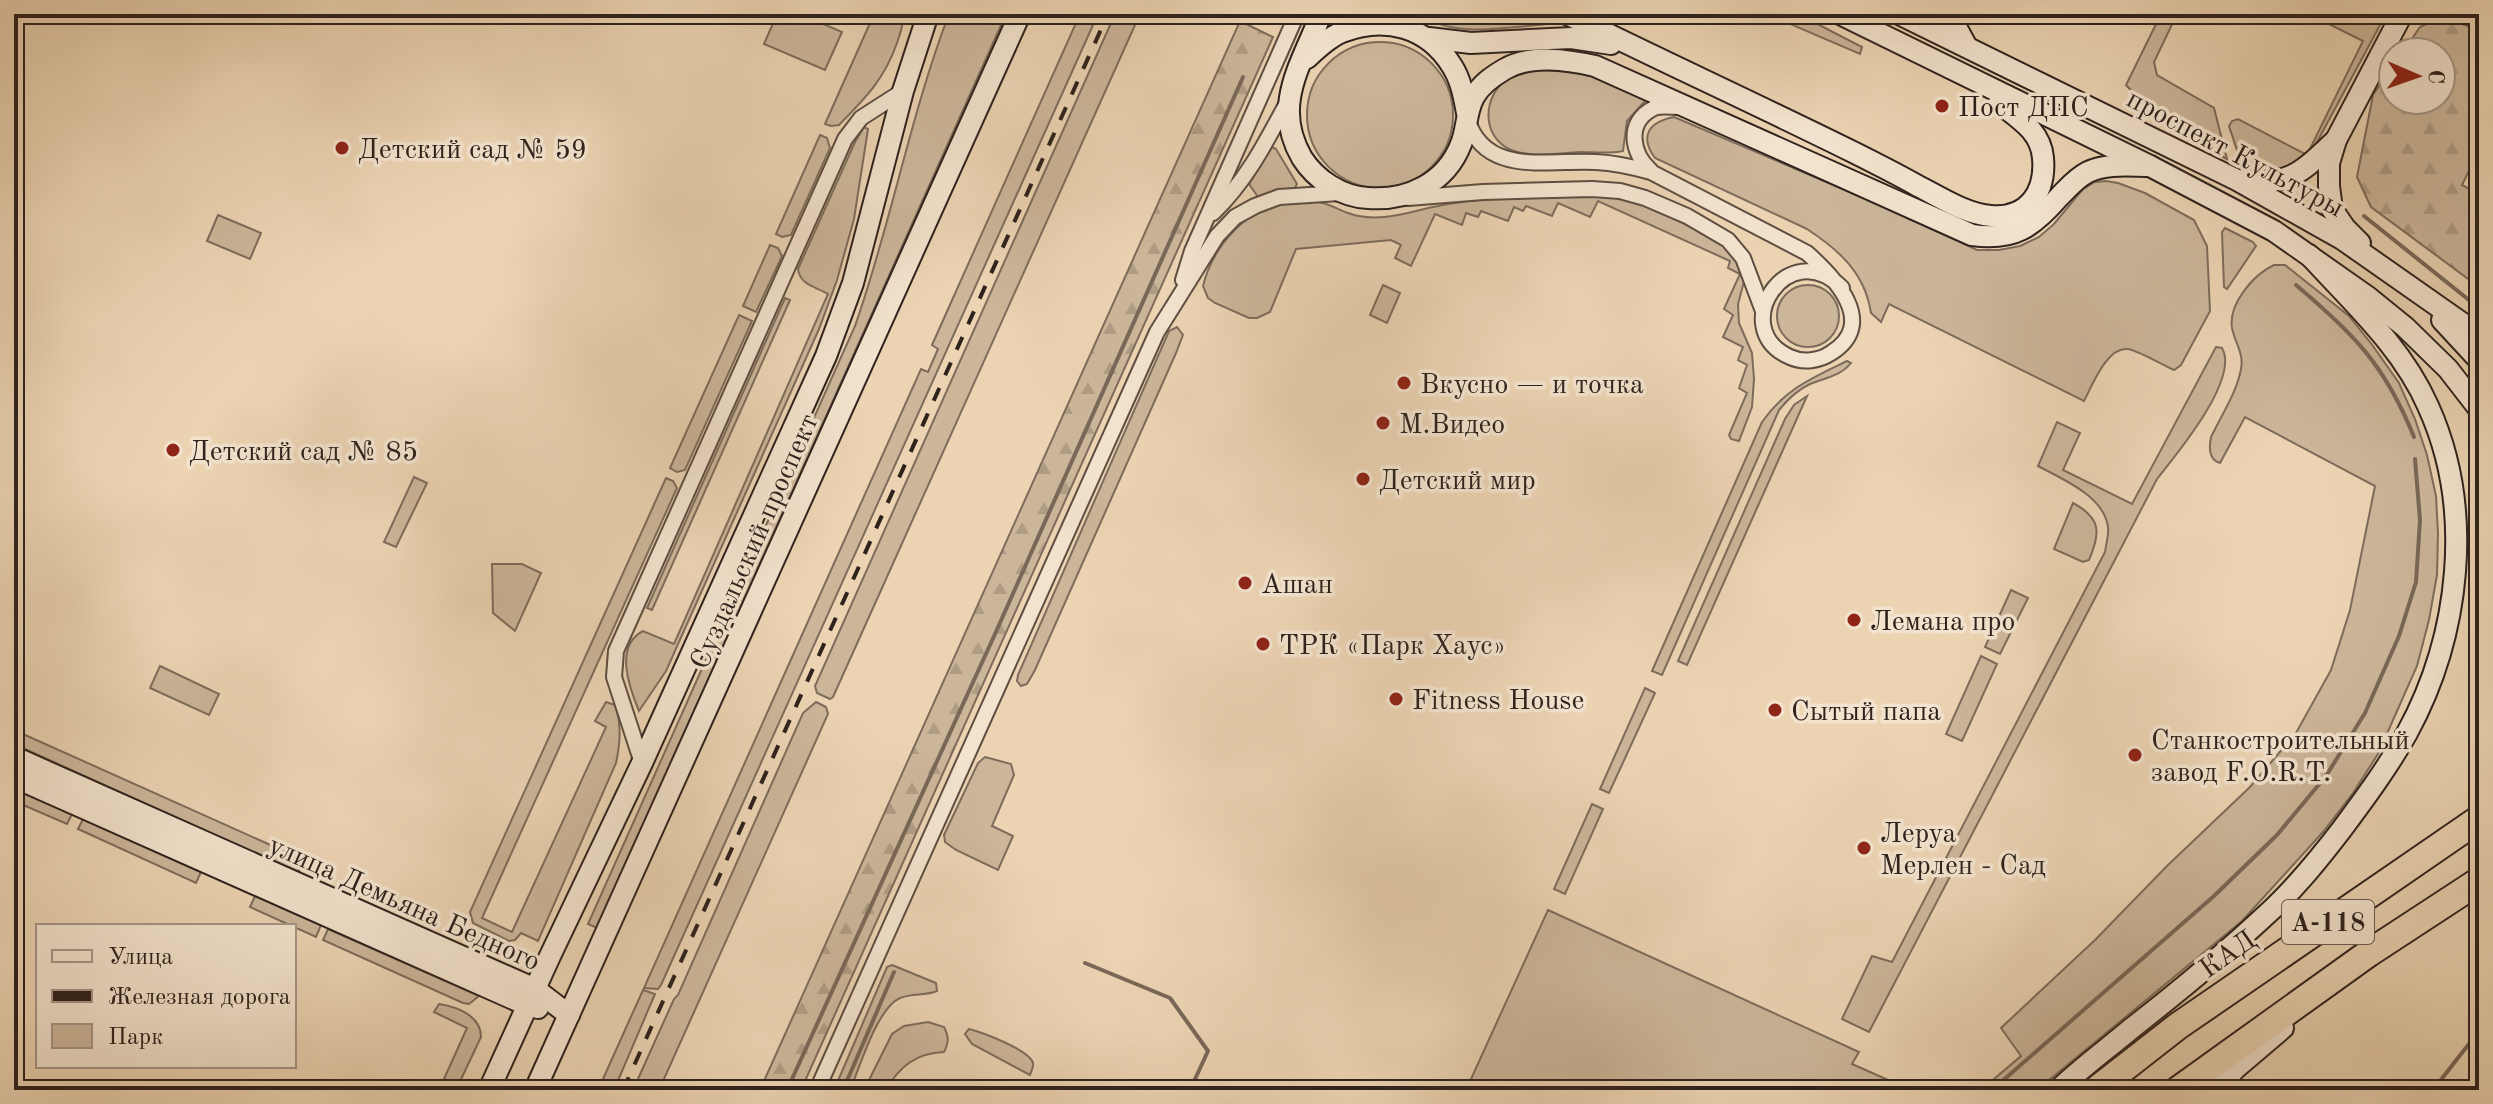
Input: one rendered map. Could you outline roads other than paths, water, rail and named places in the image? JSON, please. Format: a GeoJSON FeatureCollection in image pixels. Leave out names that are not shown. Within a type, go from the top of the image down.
{"type":"FeatureCollection","features":[{"type":"Feature","properties":{"kind":"highway","name":"КАД"},"geometry":{"type":"LineString","coordinates":[[2096,1090],[2178,1026],[2479,819]]}},
{"type":"Feature","properties":{"kind":"highway","name":"А-118"},"geometry":{"type":"LineString","coordinates":[[2178,1090],[2369,953],[2479,881]]}},
{"type":"Feature","properties":{"kind":"main road","name":"Суздальский проспект"},"geometry":{"type":"LineString","coordinates":[[489,1090],[642,763],[826,356],[853,283],[903,91],[928,14]]}},
{"type":"Feature","properties":{"kind":"main road","name":"Суздальский проспект"},"geometry":{"type":"LineString","coordinates":[[535,1090],[1020,14]]}},
{"type":"Feature","properties":{"kind":"main road"},"geometry":{"type":"LineString","coordinates":[[1321,14],[1293,81],[1288,100],[1289,123],[1295,145],[1307,166],[1324,182],[1362,198],[1380,199],[1429,186],[1449,168],[1462,143],[1473,97],[1488,80],[1510,66],[1536,61],[1574,61],[1595,66],[1972,235],[1994,238],[2018,233],[2034,223],[2072,183],[2086,173],[2102,167],[2150,166]]}},
{"type":"Feature","properties":{"kind":"main road"},"geometry":{"type":"LineString","coordinates":[[1402,14],[1453,67],[1463,91],[1467,118]]}},
{"type":"Feature","properties":{"kind":"main road"},"geometry":{"type":"LineString","coordinates":[[1567,14],[1828,140],[1954,205],[1990,216],[2015,213],[2041,190],[2043,152],[2031,129],[1972,79]]}},
{"type":"Feature","properties":{"kind":"main road","name":"проспект Культуры"},"geometry":{"type":"LineString","coordinates":[[1840,14],[2150,166],[2274,231],[2309,255]]}},
{"type":"Feature","properties":{"kind":"main road","name":"проспект Культуры"},"geometry":{"type":"LineString","coordinates":[[1899,14],[2237,180],[2342,239],[2412,288]]}},
{"type":"Feature","properties":{"kind":"main road"},"geometry":{"type":"LineString","coordinates":[[1949,14],[1967,47]]}},
{"type":"Feature","properties":{"kind":"main road"},"geometry":{"type":"LineString","coordinates":[[2388,271],[2345,228],[2332,209],[2329,163],[2336,140],[2402,14]]}},
{"type":"Feature","properties":{"kind":"main road"},"geometry":{"type":"LineString","coordinates":[[2472,14],[2479,17]]}},
{"type":"Feature","properties":{"kind":"main road"},"geometry":{"type":"LineString","coordinates":[[1301,63],[1342,32],[1368,26],[1393,25],[1423,35],[1471,43],[1571,38],[1597,41],[1650,55]]}},
{"type":"Feature","properties":{"kind":"main road"},"geometry":{"type":"LineString","coordinates":[[2237,180],[2265,183],[2282,180],[2299,173],[2336,140]]}},
{"type":"Feature","properties":{"kind":"main road"},"geometry":{"type":"LineString","coordinates":[[2309,255],[2405,327],[2448,369],[2479,409]]}},
{"type":"Feature","properties":{"kind":"main road"},"geometry":{"type":"LineString","coordinates":[[2058,1090],[2201,974],[2310,870],[2372,790],[2407,733],[2440,654],[2453,593],[2456,556],[2456,518],[2445,454],[2428,406],[2412,377],[2385,339],[2309,255]]}},
{"type":"Feature","properties":{"kind":"main road"},"geometry":{"type":"LineString","coordinates":[[2412,288],[2479,335]]}},
{"type":"Feature","properties":{"kind":"main road"},"geometry":{"type":"LineString","coordinates":[[2412,288],[2479,360]]}},
{"type":"Feature","properties":{"kind":"main road","name":"улица Демьяна Бедного"},"geometry":{"type":"LineString","coordinates":[[14,757],[569,1015]]}},
{"type":"Feature","properties":{"kind":"main road","name":"улица Демьяна Бедного"},"geometry":{"type":"LineString","coordinates":[[14,777],[531,997]]}},
{"type":"Feature","properties":{"kind":"main road"},"geometry":{"type":"LineString","coordinates":[[2215,1090],[2369,953]]}},
{"type":"Feature","properties":{"kind":"street"},"geometry":{"type":"LineString","coordinates":[[1176,299],[1192,251],[1297,14]]}},
{"type":"Feature","properties":{"kind":"street"},"geometry":{"type":"LineString","coordinates":[[642,763],[614,677],[616,651],[845,139],[861,118],[903,91]]}},
{"type":"Feature","properties":{"kind":"street"},"geometry":{"type":"LineString","coordinates":[[1207,218],[1240,186],[1288,100]]}},
{"type":"Feature","properties":{"kind":"street"},"geometry":{"type":"LineString","coordinates":[[1651,172],[1639,161],[1633,140],[1639,121],[1655,107],[1684,107]]}},
{"type":"Feature","properties":{"kind":"street"},"geometry":{"type":"LineString","coordinates":[[1380,199],[1578,189],[1620,191],[1687,216],[1728,240],[1743,258],[1763,311],[1764,329],[1778,350],[1802,361],[1820,359],[1835,351],[1849,330],[1850,304],[1842,288],[1807,253],[1651,172],[1594,162],[1533,163],[1507,160],[1486,148],[1471,131],[1467,118]]}},
{"type":"Feature","properties":{"kind":"street"},"geometry":{"type":"LineString","coordinates":[[817,1090],[1154,337],[1176,299],[1217,236],[1235,217],[1279,197],[1344,193]]}},
{"type":"Feature","properties":{"kind":"street"},"geometry":{"type":"LineString","coordinates":[[1763,311],[1773,288],[1795,273],[1820,274],[1842,288]]}},
{"type":"Feature","properties":{"kind":"waterway"},"geometry":{"type":"LineString","coordinates":[[787,1090],[995,634],[1243,77]]}},
{"type":"Feature","properties":{"kind":"waterway"},"geometry":{"type":"LineString","coordinates":[[2364,216],[2479,308]]}},
{"type":"Feature","properties":{"kind":"waterway"},"geometry":{"type":"LineString","coordinates":[[2296,285],[2335,319],[2366,352],[2391,390],[2414,437]]}},
{"type":"Feature","properties":{"kind":"waterway"},"geometry":{"type":"LineString","coordinates":[[1992,1090],[2214,896],[2277,835],[2326,776],[2365,713],[2399,636],[2416,582],[2420,520],[2415,459]]}},
{"type":"Feature","properties":{"kind":"waterway"},"geometry":{"type":"LineString","coordinates":[[1085,963],[1170,998],[1208,1051],[1190,1090]]}},
{"type":"Feature","properties":{"kind":"waterway"},"geometry":{"type":"LineString","coordinates":[[843,1090],[894,972]]}},
{"type":"Feature","properties":{"kind":"waterway"},"geometry":{"type":"LineString","coordinates":[[2433,1090],[2479,1031]]}},
{"type":"Feature","properties":{"kind":"railway"},"geometry":{"type":"LineString","coordinates":[[623,1090],[1108,14]]}},
{"type":"Feature","properties":{"kind":"place","name":"Пост ДПС"},"geometry":{"type":"Point","coordinates":[1942,106]}},
{"type":"Feature","properties":{"kind":"place","name":"Детский сад № 59"},"geometry":{"type":"Point","coordinates":[342,148]}},
{"type":"Feature","properties":{"kind":"place","name":"Вкусно — и точка"},"geometry":{"type":"Point","coordinates":[1404,383]}},
{"type":"Feature","properties":{"kind":"place","name":"М.Видео"},"geometry":{"type":"Point","coordinates":[1383,423]}},
{"type":"Feature","properties":{"kind":"place","name":"Детский сад № 85"},"geometry":{"type":"Point","coordinates":[173,450]}},
{"type":"Feature","properties":{"kind":"place","name":"Детский мир"},"geometry":{"type":"Point","coordinates":[1363,479]}},
{"type":"Feature","properties":{"kind":"place","name":"Ашан"},"geometry":{"type":"Point","coordinates":[1245,583]}},
{"type":"Feature","properties":{"kind":"place","name":"Лемана про"},"geometry":{"type":"Point","coordinates":[1854,620]}},
{"type":"Feature","properties":{"kind":"place","name":"ТРК «Парк Хаус»"},"geometry":{"type":"Point","coordinates":[1263,644]}},
{"type":"Feature","properties":{"kind":"place","name":"Fitness House"},"geometry":{"type":"Point","coordinates":[1396,699]}},
{"type":"Feature","properties":{"kind":"place","name":"Сытый папа"},"geometry":{"type":"Point","coordinates":[1775,710]}},
{"type":"Feature","properties":{"kind":"place","name":"Станкостроительный завод F.O.R.T."},"geometry":{"type":"Point","coordinates":[2135,755]}},
{"type":"Feature","properties":{"kind":"place","name":"Леруа Мерлен - Сад"},"geometry":{"type":"Point","coordinates":[1864,848]}}]}
